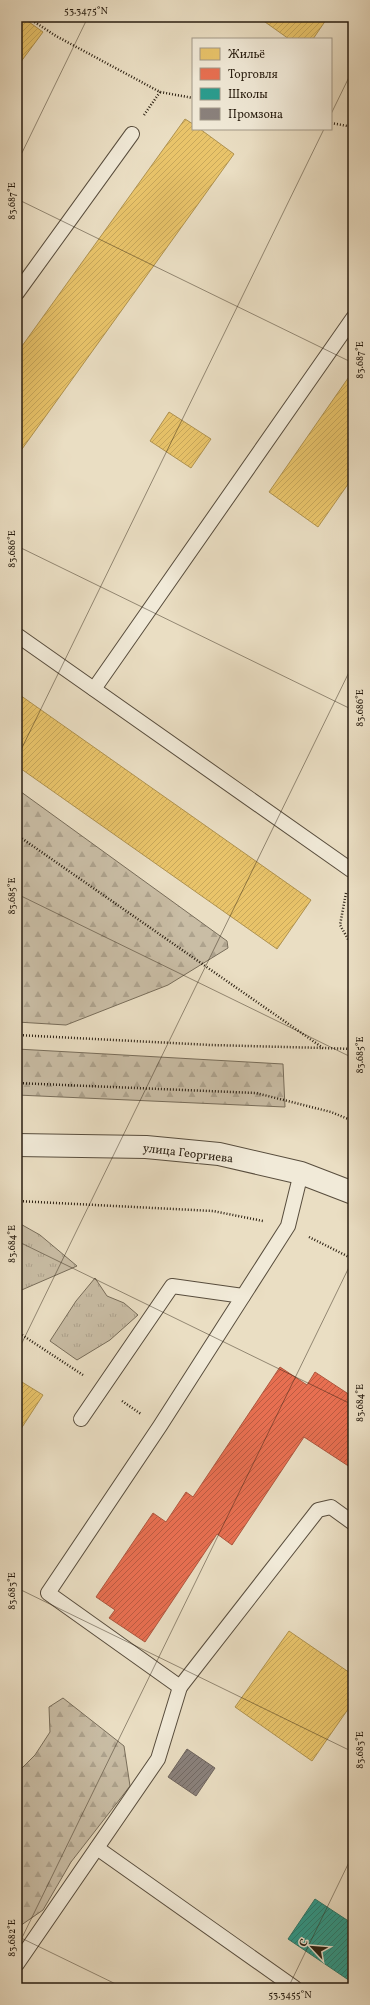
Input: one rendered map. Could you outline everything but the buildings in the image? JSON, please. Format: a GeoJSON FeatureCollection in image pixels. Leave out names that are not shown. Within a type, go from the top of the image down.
{"type":"FeatureCollection","features":[{"type":"Feature","properties":{"kind":"street","name":"улица Георгиева"},"geometry":{"type":"LineString","coordinates":[[17,1145],[154,1148],[219,1154],[301,1173],[353,1193]]}},
{"type":"Feature","properties":{"kind":"lane"},"geometry":{"type":"LineString","coordinates":[[17,293],[132,134]]}},
{"type":"Feature","properties":{"kind":"lane"},"geometry":{"type":"LineString","coordinates":[[94,689],[353,318]]}},
{"type":"Feature","properties":{"kind":"lane"},"geometry":{"type":"LineString","coordinates":[[17,634],[352,868]]}},
{"type":"Feature","properties":{"kind":"lane"},"geometry":{"type":"LineString","coordinates":[[180,1687],[48,1593],[160,1426],[288,1226],[301,1173]]}},
{"type":"Feature","properties":{"kind":"lane"},"geometry":{"type":"LineString","coordinates":[[81,1420],[172,1286],[243,1296]]}},
{"type":"Feature","properties":{"kind":"lane"},"geometry":{"type":"LineString","coordinates":[[17,1964],[158,1759],[180,1687],[318,1510],[331,1507],[353,1523]]}},
{"type":"Feature","properties":{"kind":"lane"},"geometry":{"type":"LineString","coordinates":[[97,1848],[295,1988]]}},
{"type":"Feature","properties":{"kind":"path"},"geometry":{"type":"LineString","coordinates":[[26,17],[56,36],[160,92],[192,98]]}},
{"type":"Feature","properties":{"kind":"path"},"geometry":{"type":"LineString","coordinates":[[332,123],[353,127]]}},
{"type":"Feature","properties":{"kind":"path"},"geometry":{"type":"LineString","coordinates":[[17,835],[323,1048]]}},
{"type":"Feature","properties":{"kind":"path"},"geometry":{"type":"LineString","coordinates":[[352,868],[340,925],[353,948]]}},
{"type":"Feature","properties":{"kind":"path"},"geometry":{"type":"LineString","coordinates":[[17,1035],[211,1045],[353,1049]]}},
{"type":"Feature","properties":{"kind":"path"},"geometry":{"type":"LineString","coordinates":[[17,1083],[256,1093],[331,1112],[353,1121]]}},
{"type":"Feature","properties":{"kind":"path"},"geometry":{"type":"LineString","coordinates":[[17,1201],[213,1211],[288,1226],[353,1259]]}},
{"type":"Feature","properties":{"kind":"green space"},"geometry":{"type":"Polygon","coordinates":[[[17,789],[227,941],[228,948],[168,985],[66,1025],[17,1022],[17,789]]]}},
{"type":"Feature","properties":{"kind":"green space"},"geometry":{"type":"Polygon","coordinates":[[[17,1049],[283,1064],[285,1107],[17,1095],[17,1049]]]}},
{"type":"Feature","properties":{"kind":"green space"},"geometry":{"type":"Polygon","coordinates":[[[17,1222],[40,1235],[77,1266],[17,1292],[17,1222]]]}},
{"type":"Feature","properties":{"kind":"green space"},"geometry":{"type":"Polygon","coordinates":[[[95,1278],[107,1296],[124,1303],[138,1315],[110,1340],[77,1360],[50,1341],[76,1301],[95,1278]]]}},
{"type":"Feature","properties":{"kind":"green space"},"geometry":{"type":"Polygon","coordinates":[[[63,1698],[124,1746],[130,1786],[71,1862],[43,1910],[17,1928],[17,1773],[35,1755],[50,1732],[49,1707],[63,1698]]]}}]}
